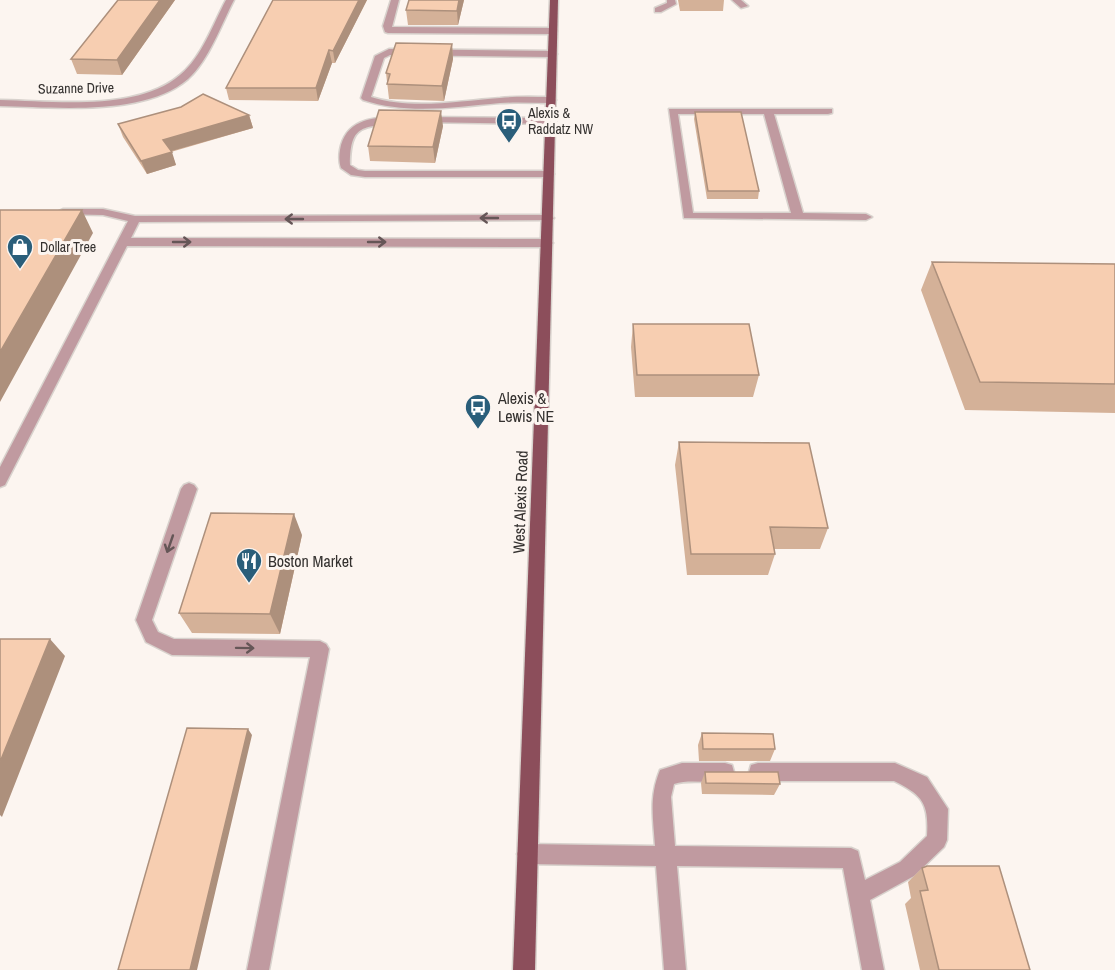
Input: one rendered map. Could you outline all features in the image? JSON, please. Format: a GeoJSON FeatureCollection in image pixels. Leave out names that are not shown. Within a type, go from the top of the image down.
{"type":"FeatureCollection","features":[{"type":"Feature","properties":{"kind":"main road","name":"West Alexis Road"},"geometry":{"type":"LineString","coordinates":[[524,970],[554,0]]}},
{"type":"Feature","properties":{"kind":"street","name":"Suzanne Drive"},"geometry":{"type":"LineString","coordinates":[[0,103],[88,103],[126,100],[152,94],[184,78],[230,0]]}},
{"type":"Feature","properties":{"kind":"street"},"geometry":{"type":"LineString","coordinates":[[395,0],[387,26],[388,30],[553,31]]}},
{"type":"Feature","properties":{"kind":"street"},"geometry":{"type":"LineString","coordinates":[[658,10],[672,4],[671,0]]}},
{"type":"Feature","properties":{"kind":"street"},"geometry":{"type":"LineString","coordinates":[[551,99],[498,100],[449,106],[376,102],[366,98],[380,56],[389,52],[552,54]]}},
{"type":"Feature","properties":{"kind":"street"},"geometry":{"type":"LineString","coordinates":[[408,120],[412,105]]}},
{"type":"Feature","properties":{"kind":"street"},"geometry":{"type":"LineString","coordinates":[[828,111],[673,111],[688,216],[866,217]]}},
{"type":"Feature","properties":{"kind":"street"},"geometry":{"type":"LineString","coordinates":[[768,111],[798,217]]}},
{"type":"Feature","properties":{"kind":"street"},"geometry":{"type":"LineString","coordinates":[[549,174],[365,174],[355,173],[345,166],[345,154],[351,131],[364,122],[550,121]]}},
{"type":"Feature","properties":{"kind":"street"},"geometry":{"type":"LineString","coordinates":[[46,212],[103,213],[135,219],[548,218]]}},
{"type":"Feature","properties":{"kind":"street"},"geometry":{"type":"LineString","coordinates":[[0,481],[135,219]]}},
{"type":"Feature","properties":{"kind":"street"},"geometry":{"type":"LineString","coordinates":[[123,242],[547,243]]}},
{"type":"Feature","properties":{"kind":"street"},"geometry":{"type":"LineString","coordinates":[[189,489],[144,620],[152,637],[172,647],[320,649],[258,970]]}},
{"type":"Feature","properties":{"kind":"street"},"geometry":{"type":"LineString","coordinates":[[675,970],[661,797],[667,777],[682,772],[895,772],[920,784],[938,809],[937,840],[907,869],[858,895]]}},
{"type":"Feature","properties":{"kind":"street"},"geometry":{"type":"LineString","coordinates":[[527,854],[851,858],[873,970]]}},
{"type":"Feature","properties":{"kind":"building"},"geometry":{"type":"Polygon","coordinates":[[[118,0],[160,0],[117,60],[71,59],[118,0]]]}},
{"type":"Feature","properties":{"kind":"building"},"geometry":{"type":"Polygon","coordinates":[[[273,0],[359,0],[333,51],[329,50],[316,88],[226,88],[273,0]]]}},
{"type":"Feature","properties":{"kind":"building"},"geometry":{"type":"Polygon","coordinates":[[[409,0],[459,0],[457,11],[406,10],[409,0]]]}},
{"type":"Feature","properties":{"kind":"building"},"geometry":{"type":"Polygon","coordinates":[[[396,43],[452,44],[442,86],[387,84],[390,74],[386,73],[396,43]]]}},
{"type":"Feature","properties":{"kind":"building"},"geometry":{"type":"Polygon","coordinates":[[[203,94],[249,115],[163,140],[172,152],[141,161],[118,124],[181,107],[203,94]]]}},
{"type":"Feature","properties":{"kind":"building"},"geometry":{"type":"Polygon","coordinates":[[[379,110],[441,111],[433,147],[368,146],[379,110]]]}},
{"type":"Feature","properties":{"kind":"building"},"geometry":{"type":"Polygon","coordinates":[[[695,112],[741,112],[759,191],[708,191],[695,112]]]}},
{"type":"Feature","properties":{"kind":"building"},"geometry":{"type":"Polygon","coordinates":[[[0,210],[82,210],[0,352],[0,210]]]}},
{"type":"Feature","properties":{"kind":"building"},"geometry":{"type":"Polygon","coordinates":[[[932,262],[1115,264],[1115,384],[980,382],[932,262]]]}},
{"type":"Feature","properties":{"kind":"building"},"geometry":{"type":"Polygon","coordinates":[[[633,324],[749,324],[759,375],[637,375],[633,324]]]}},
{"type":"Feature","properties":{"kind":"building"},"geometry":{"type":"Polygon","coordinates":[[[679,442],[809,443],[828,528],[770,527],[775,554],[691,554],[679,442]]]}},
{"type":"Feature","properties":{"kind":"building","name":"Boston Market"},"geometry":{"type":"Polygon","coordinates":[[[211,513],[294,514],[270,614],[179,613],[211,513]]]}},
{"type":"Feature","properties":{"kind":"building"},"geometry":{"type":"Polygon","coordinates":[[[0,639],[50,639],[0,762],[0,639]]]}},
{"type":"Feature","properties":{"kind":"building"},"geometry":{"type":"Polygon","coordinates":[[[187,728],[248,729],[190,970],[118,970],[187,728]]]}},
{"type":"Feature","properties":{"kind":"building"},"geometry":{"type":"Polygon","coordinates":[[[702,733],[773,734],[775,749],[703,749],[702,733]]]}},
{"type":"Feature","properties":{"kind":"building"},"geometry":{"type":"Polygon","coordinates":[[[705,772],[778,772],[780,784],[706,783],[705,772]]]}},
{"type":"Feature","properties":{"kind":"building"},"geometry":{"type":"Polygon","coordinates":[[[927,866],[999,866],[1030,970],[939,970],[920,891],[928,890],[922,868],[927,866]]]}},
{"type":"Feature","properties":{"kind":"place","name":"Alexis & Raddatz NW"},"geometry":{"type":"Point","coordinates":[509,144]}},
{"type":"Feature","properties":{"kind":"place","name":"Dollar Tree"},"geometry":{"type":"Point","coordinates":[20,270]}},
{"type":"Feature","properties":{"kind":"place","name":"Alexis & Lewis NE"},"geometry":{"type":"Point","coordinates":[478,430]}},
{"type":"Feature","properties":{"kind":"place","name":"Boston Market"},"geometry":{"type":"Point","coordinates":[249,584]}}]}
